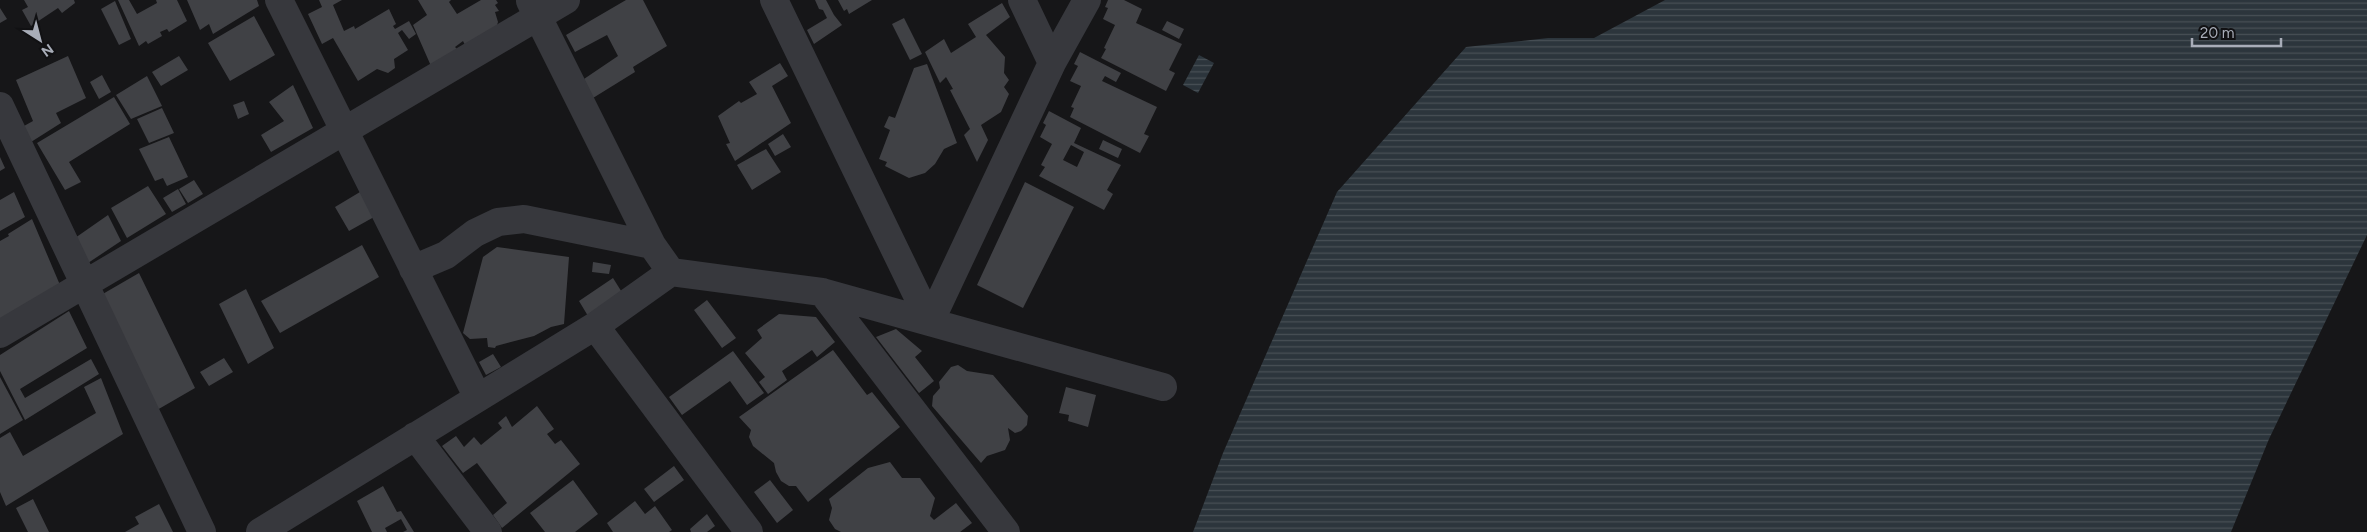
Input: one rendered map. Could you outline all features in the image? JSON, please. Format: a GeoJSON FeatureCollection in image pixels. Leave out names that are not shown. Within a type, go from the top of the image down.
{"type":"FeatureCollection","features":[{"type":"Feature","properties":{"kind":"street"},"geometry":{"type":"LineString","coordinates":[[279,0],[478,398]]}},
{"type":"Feature","properties":{"kind":"street"},"geometry":{"type":"LineString","coordinates":[[0,334],[345,131],[533,8],[566,0]]}},
{"type":"Feature","properties":{"kind":"street"},"geometry":{"type":"LineString","coordinates":[[774,0],[930,322]]}},
{"type":"Feature","properties":{"kind":"street"},"geometry":{"type":"LineString","coordinates":[[1022,0],[1052,64]]}},
{"type":"Feature","properties":{"kind":"street"},"geometry":{"type":"LineString","coordinates":[[930,322],[1052,64],[1087,0]]}},
{"type":"Feature","properties":{"kind":"street"},"geometry":{"type":"LineString","coordinates":[[533,8],[652,245],[671,272]]}},
{"type":"Feature","properties":{"kind":"street"},"geometry":{"type":"LineString","coordinates":[[0,106],[202,532]]}},
{"type":"Feature","properties":{"kind":"street"},"geometry":{"type":"LineString","coordinates":[[413,269],[446,255],[475,233],[498,222],[524,219],[652,245]]}},
{"type":"Feature","properties":{"kind":"street"},"geometry":{"type":"LineString","coordinates":[[260,532],[594,326],[671,272],[822,292],[1163,387]]}},
{"type":"Feature","properties":{"kind":"street"},"geometry":{"type":"LineString","coordinates":[[822,292],[1006,532]]}},
{"type":"Feature","properties":{"kind":"street"},"geometry":{"type":"LineString","coordinates":[[594,326],[749,532]]}},
{"type":"Feature","properties":{"kind":"street"},"geometry":{"type":"LineString","coordinates":[[415,436],[488,532]]}},
{"type":"Feature","properties":{"kind":"shaded area"},"geometry":{"type":"Polygon","coordinates":[[[1665,0],[2367,0],[2367,235],[2269,439],[2231,532],[1193,532],[1223,453],[1337,192],[1466,47],[1548,38],[1594,38],[1665,0]]]}},
{"type":"Feature","properties":{"kind":"shaded area"},"geometry":{"type":"Polygon","coordinates":[[[1199,55],[1214,63],[1198,93],[1183,85],[1199,55]]]}},
{"type":"Feature","properties":{"kind":"building"},"geometry":{"type":"Polygon","coordinates":[[[24,0],[74,0],[75,3],[62,13],[58,8],[31,26],[22,10],[28,7],[24,0]]]}},
{"type":"Feature","properties":{"kind":"building"},"geometry":{"type":"Polygon","coordinates":[[[118,0],[129,0],[137,14],[157,3],[156,0],[177,0],[187,21],[169,32],[167,29],[160,32],[162,36],[148,44],[146,41],[139,46],[118,0]]]}},
{"type":"Feature","properties":{"kind":"building"},"geometry":{"type":"Polygon","coordinates":[[[187,0],[257,0],[259,6],[213,34],[209,24],[200,30],[187,0]]]}},
{"type":"Feature","properties":{"kind":"building"},"geometry":{"type":"Polygon","coordinates":[[[319,0],[342,0],[333,5],[344,31],[354,26],[355,29],[389,9],[396,24],[393,26],[395,29],[409,21],[416,34],[409,39],[402,30],[398,33],[408,50],[394,59],[395,68],[388,73],[377,69],[358,81],[333,38],[322,44],[308,14],[322,7],[319,0]]]}},
{"type":"Feature","properties":{"kind":"building"},"geometry":{"type":"Polygon","coordinates":[[[418,0],[451,0],[449,2],[457,14],[481,0],[496,0],[498,3],[495,5],[499,11],[495,12],[498,22],[496,28],[465,45],[463,41],[455,47],[458,50],[431,66],[413,25],[427,15],[418,0]]]}},
{"type":"Feature","properties":{"kind":"building"},"geometry":{"type":"Polygon","coordinates":[[[626,0],[643,0],[667,46],[633,67],[635,72],[593,98],[584,79],[618,56],[607,35],[575,52],[566,35],[626,0]]]}},
{"type":"Feature","properties":{"kind":"building"},"geometry":{"type":"Polygon","coordinates":[[[815,0],[826,0],[842,25],[814,44],[807,30],[827,18],[823,10],[819,9],[815,0]]]}},
{"type":"Feature","properties":{"kind":"building"},"geometry":{"type":"Polygon","coordinates":[[[838,0],[872,0],[849,14],[847,9],[844,11],[838,0]]]}},
{"type":"Feature","properties":{"kind":"building"},"geometry":{"type":"Polygon","coordinates":[[[1108,0],[1124,0],[1142,9],[1136,23],[1182,44],[1169,70],[1175,73],[1166,91],[1101,58],[1115,25],[1103,19],[1108,8],[1105,7],[1108,0]]]}},
{"type":"Feature","properties":{"kind":"building"},"geometry":{"type":"Polygon","coordinates":[[[115,1],[131,39],[119,45],[101,9],[115,1]]]}},
{"type":"Feature","properties":{"kind":"building"},"geometry":{"type":"Polygon","coordinates":[[[1002,3],[1010,17],[986,35],[1005,57],[1004,73],[1009,80],[1004,87],[1009,94],[1001,112],[981,125],[988,140],[977,162],[964,135],[970,129],[950,90],[953,89],[946,77],[940,83],[925,52],[944,39],[951,53],[976,37],[968,24],[1002,3]]]}},
{"type":"Feature","properties":{"kind":"building"},"geometry":{"type":"Polygon","coordinates":[[[0,8],[7,19],[0,23],[0,8]]]}},
{"type":"Feature","properties":{"kind":"building"},"geometry":{"type":"Polygon","coordinates":[[[254,16],[275,55],[230,81],[208,43],[254,16]]]}},
{"type":"Feature","properties":{"kind":"building"},"geometry":{"type":"Polygon","coordinates":[[[904,18],[922,54],[910,60],[892,24],[904,18]]]}},
{"type":"Feature","properties":{"kind":"building"},"geometry":{"type":"Polygon","coordinates":[[[1167,21],[1184,29],[1179,39],[1162,30],[1167,21]]]}},
{"type":"Feature","properties":{"kind":"building"},"geometry":{"type":"Polygon","coordinates":[[[1080,52],[1121,73],[1116,82],[1105,76],[1102,81],[1157,107],[1144,134],[1149,136],[1140,153],[1070,117],[1074,108],[1071,107],[1081,86],[1070,81],[1078,66],[1074,64],[1080,52]]]}},
{"type":"Feature","properties":{"kind":"building"},"geometry":{"type":"Polygon","coordinates":[[[68,56],[86,98],[56,113],[61,123],[31,142],[24,126],[33,121],[16,80],[68,56]]]}},
{"type":"Feature","properties":{"kind":"building"},"geometry":{"type":"Polygon","coordinates":[[[179,56],[188,70],[161,86],[152,72],[179,56]]]}},
{"type":"Feature","properties":{"kind":"building"},"geometry":{"type":"Polygon","coordinates":[[[780,63],[788,76],[772,86],[791,123],[735,161],[726,144],[730,143],[718,116],[739,101],[741,103],[757,94],[749,82],[780,63]]]}},
{"type":"Feature","properties":{"kind":"building"},"geometry":{"type":"Polygon","coordinates":[[[927,64],[957,143],[944,149],[935,164],[925,173],[909,178],[885,166],[887,162],[879,159],[890,130],[884,127],[889,116],[895,118],[914,68],[927,64]]]}},
{"type":"Feature","properties":{"kind":"building"},"geometry":{"type":"Polygon","coordinates":[[[102,75],[111,92],[99,99],[90,82],[102,75]]]}},
{"type":"Feature","properties":{"kind":"building"},"geometry":{"type":"Polygon","coordinates":[[[147,76],[162,106],[131,119],[116,95],[147,76]]]}},
{"type":"Feature","properties":{"kind":"building"},"geometry":{"type":"Polygon","coordinates":[[[293,85],[313,128],[271,152],[261,135],[284,121],[269,102],[293,85]]]}},
{"type":"Feature","properties":{"kind":"building"},"geometry":{"type":"Polygon","coordinates":[[[114,97],[130,124],[69,162],[81,182],[65,190],[37,143],[114,97]]]}},
{"type":"Feature","properties":{"kind":"building"},"geometry":{"type":"Polygon","coordinates":[[[244,101],[249,114],[238,119],[233,105],[244,101]]]}},
{"type":"Feature","properties":{"kind":"building"},"geometry":{"type":"Polygon","coordinates":[[[162,108],[174,133],[149,143],[137,119],[162,108]]]}},
{"type":"Feature","properties":{"kind":"building"},"geometry":{"type":"Polygon","coordinates":[[[1049,111],[1081,128],[1074,143],[1121,165],[1107,190],[1113,194],[1104,210],[1039,176],[1045,167],[1041,165],[1052,144],[1040,137],[1046,125],[1043,123],[1049,111]],[[1071,145],[1063,160],[1077,167],[1084,152],[1071,145]]]}},
{"type":"Feature","properties":{"kind":"building"},"geometry":{"type":"Polygon","coordinates":[[[783,134],[791,147],[775,156],[768,144],[783,134]]]}},
{"type":"Feature","properties":{"kind":"building"},"geometry":{"type":"Polygon","coordinates":[[[169,137],[188,177],[167,186],[163,178],[155,181],[139,149],[169,137]]]}},
{"type":"Feature","properties":{"kind":"building"},"geometry":{"type":"Polygon","coordinates":[[[1103,140],[1122,149],[1118,158],[1099,149],[1103,140]]]}},
{"type":"Feature","properties":{"kind":"building"},"geometry":{"type":"Polygon","coordinates":[[[766,149],[781,172],[752,190],[737,165],[766,149]]]}},
{"type":"Feature","properties":{"kind":"building"},"geometry":{"type":"Polygon","coordinates":[[[0,157],[5,168],[0,171],[0,157]]]}},
{"type":"Feature","properties":{"kind":"building"},"geometry":{"type":"Polygon","coordinates":[[[194,180],[203,194],[188,203],[179,189],[194,180]]]}},
{"type":"Feature","properties":{"kind":"building"},"geometry":{"type":"Polygon","coordinates":[[[1025,182],[1074,207],[1023,308],[977,285],[1025,182]]]}},
{"type":"Feature","properties":{"kind":"building"},"geometry":{"type":"Polygon","coordinates":[[[148,186],[166,214],[127,238],[111,208],[148,186]]]}},
{"type":"Feature","properties":{"kind":"building"},"geometry":{"type":"Polygon","coordinates":[[[178,189],[186,204],[172,212],[163,198],[178,189]]]}},
{"type":"Feature","properties":{"kind":"building"},"geometry":{"type":"Polygon","coordinates":[[[14,192],[25,217],[0,231],[0,200],[14,192]]]}},
{"type":"Feature","properties":{"kind":"building"},"geometry":{"type":"Polygon","coordinates":[[[360,192],[374,217],[349,231],[335,207],[360,192]]]}},
{"type":"Feature","properties":{"kind":"building"},"geometry":{"type":"Polygon","coordinates":[[[108,215],[121,241],[88,263],[75,238],[108,215]]]}},
{"type":"Feature","properties":{"kind":"building"},"geometry":{"type":"Polygon","coordinates":[[[32,219],[60,285],[0,321],[0,241],[32,219]]]}},
{"type":"Feature","properties":{"kind":"building"},"geometry":{"type":"Polygon","coordinates":[[[362,245],[379,277],[280,333],[261,301],[362,245]]]}},
{"type":"Feature","properties":{"kind":"building"},"geometry":{"type":"Polygon","coordinates":[[[497,247],[569,257],[564,324],[551,327],[534,336],[496,346],[495,348],[488,347],[487,338],[470,339],[463,333],[483,257],[497,247]]]}},
{"type":"Feature","properties":{"kind":"building"},"geometry":{"type":"Polygon","coordinates":[[[593,262],[611,265],[609,274],[592,272],[593,262]]]}},
{"type":"Feature","properties":{"kind":"building"},"geometry":{"type":"Polygon","coordinates":[[[139,273],[195,388],[157,410],[101,295],[139,273]]]}},
{"type":"Feature","properties":{"kind":"building"},"geometry":{"type":"Polygon","coordinates":[[[613,278],[623,294],[588,316],[579,301],[613,278]]]}},
{"type":"Feature","properties":{"kind":"building"},"geometry":{"type":"Polygon","coordinates":[[[246,289],[274,348],[248,364],[219,304],[246,289]]]}},
{"type":"Feature","properties":{"kind":"building"},"geometry":{"type":"Polygon","coordinates":[[[707,300],[736,338],[722,348],[694,310],[707,300]]]}},
{"type":"Feature","properties":{"kind":"building"},"geometry":{"type":"Polygon","coordinates":[[[69,311],[87,348],[20,389],[25,398],[91,359],[99,374],[25,420],[0,371],[0,355],[69,311]]]}},
{"type":"Feature","properties":{"kind":"building"},"geometry":{"type":"Polygon","coordinates":[[[779,314],[816,317],[835,342],[817,357],[812,350],[782,371],[787,380],[768,394],[759,382],[765,377],[745,353],[762,338],[757,330],[779,314]]]}},
{"type":"Feature","properties":{"kind":"building"},"geometry":{"type":"Polygon","coordinates":[[[896,329],[922,351],[915,357],[934,381],[919,393],[876,337],[896,329]]]}},
{"type":"Feature","properties":{"kind":"building"},"geometry":{"type":"Polygon","coordinates":[[[833,350],[867,395],[872,392],[900,427],[808,502],[796,486],[789,486],[781,481],[774,463],[753,446],[749,437],[751,430],[739,417],[833,350]]]}},
{"type":"Feature","properties":{"kind":"building"},"geometry":{"type":"Polygon","coordinates":[[[733,351],[764,393],[747,405],[730,381],[682,415],[669,397],[733,351]]]}},
{"type":"Feature","properties":{"kind":"building"},"geometry":{"type":"Polygon","coordinates":[[[493,354],[501,367],[486,375],[479,362],[493,354]]]}},
{"type":"Feature","properties":{"kind":"building"},"geometry":{"type":"Polygon","coordinates":[[[224,358],[233,372],[209,386],[200,372],[224,358]]]}},
{"type":"Feature","properties":{"kind":"building"},"geometry":{"type":"Polygon","coordinates":[[[958,365],[967,371],[993,375],[1028,416],[1027,425],[1021,431],[1015,433],[1008,428],[1010,440],[1005,450],[987,456],[981,463],[932,406],[933,396],[940,388],[939,382],[951,367],[958,365]]]}},
{"type":"Feature","properties":{"kind":"building"},"geometry":{"type":"Polygon","coordinates":[[[0,377],[23,420],[0,434],[0,377]]]}},
{"type":"Feature","properties":{"kind":"building"},"geometry":{"type":"Polygon","coordinates":[[[101,378],[123,434],[6,506],[0,492],[0,438],[10,432],[23,456],[96,413],[84,387],[101,378]]]}},
{"type":"Feature","properties":{"kind":"building"},"geometry":{"type":"Polygon","coordinates":[[[1066,387],[1096,395],[1088,427],[1068,421],[1069,415],[1059,413],[1066,387]]]}},
{"type":"Feature","properties":{"kind":"building"},"geometry":{"type":"Polygon","coordinates":[[[537,406],[554,429],[547,434],[555,444],[561,440],[580,464],[502,528],[493,515],[507,503],[477,463],[463,473],[442,446],[456,436],[464,447],[474,437],[481,445],[502,428],[498,423],[506,416],[512,427],[537,406]]]}},
{"type":"Feature","properties":{"kind":"building"},"geometry":{"type":"Polygon","coordinates":[[[890,462],[902,478],[920,478],[935,498],[930,516],[934,520],[956,503],[972,523],[960,532],[841,532],[835,529],[829,520],[832,508],[829,499],[868,468],[890,462]]]}},
{"type":"Feature","properties":{"kind":"building"},"geometry":{"type":"Polygon","coordinates":[[[674,466],[684,480],[654,502],[644,489],[674,466]]]}},
{"type":"Feature","properties":{"kind":"building"},"geometry":{"type":"Polygon","coordinates":[[[573,480],[598,514],[575,532],[545,532],[530,513],[573,480]]]}},
{"type":"Feature","properties":{"kind":"building"},"geometry":{"type":"Polygon","coordinates":[[[770,480],[793,510],[777,523],[754,492],[770,480]]]}},
{"type":"Feature","properties":{"kind":"building"},"geometry":{"type":"Polygon","coordinates":[[[383,486],[397,512],[401,511],[414,532],[403,532],[407,530],[401,519],[385,528],[387,532],[372,532],[357,501],[383,486]]]}},
{"type":"Feature","properties":{"kind":"building"},"geometry":{"type":"Polygon","coordinates":[[[33,499],[49,532],[28,532],[16,508],[33,499]]]}},
{"type":"Feature","properties":{"kind":"building"},"geometry":{"type":"Polygon","coordinates":[[[635,501],[645,514],[655,506],[672,530],[669,532],[613,532],[607,523],[635,501]]]}},
{"type":"Feature","properties":{"kind":"building"},"geometry":{"type":"Polygon","coordinates":[[[159,504],[173,532],[125,532],[139,524],[135,517],[159,504]]]}},
{"type":"Feature","properties":{"kind":"building"},"geometry":{"type":"Polygon","coordinates":[[[707,514],[715,526],[707,532],[691,532],[690,529],[707,514]]]}}]}
